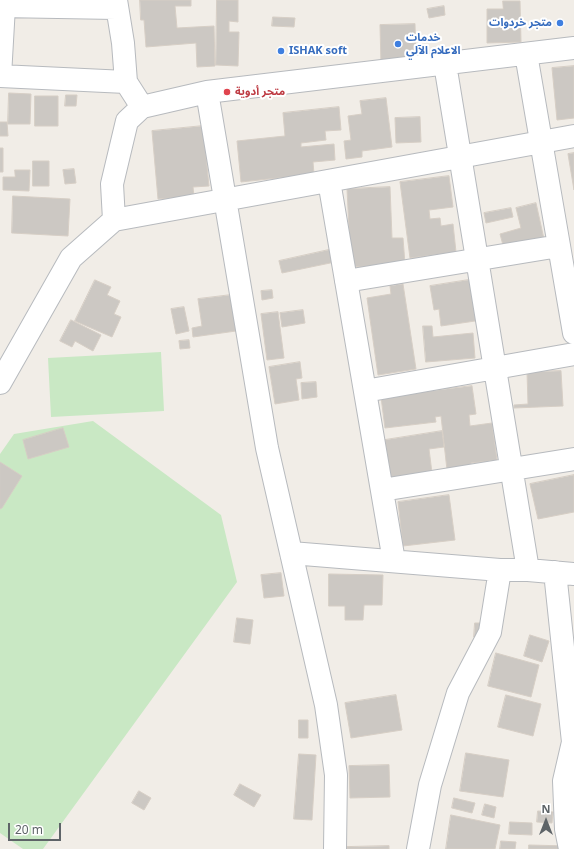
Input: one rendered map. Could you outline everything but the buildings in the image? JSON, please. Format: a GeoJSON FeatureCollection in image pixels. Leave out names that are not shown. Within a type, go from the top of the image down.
{"type":"FeatureCollection","features":[{"type":"Feature","properties":{"kind":"street"},"geometry":{"type":"LineString","coordinates":[[126,82],[0,76],[2,6],[116,4],[123,43],[126,82],[142,107]]}},
{"type":"Feature","properties":{"kind":"street"},"geometry":{"type":"LineString","coordinates":[[114,220],[112,184],[127,122],[142,107],[207,92],[574,48]]}},
{"type":"Feature","properties":{"kind":"street"},"geometry":{"type":"LineString","coordinates":[[526,54],[574,333]]}},
{"type":"Feature","properties":{"kind":"street"},"geometry":{"type":"LineString","coordinates":[[445,64],[459,158],[528,570]]}},
{"type":"Feature","properties":{"kind":"street"},"geometry":{"type":"LineString","coordinates":[[207,92],[261,418],[326,705],[336,776],[335,849]]}},
{"type":"Feature","properties":{"kind":"street"},"geometry":{"type":"LineString","coordinates":[[0,383],[71,258],[114,220],[225,201],[574,136]]}},
{"type":"Feature","properties":{"kind":"street"},"geometry":{"type":"LineString","coordinates":[[329,181],[394,561]]}},
{"type":"Feature","properties":{"kind":"street"},"geometry":{"type":"LineString","coordinates":[[346,280],[559,246]]}},
{"type":"Feature","properties":{"kind":"street"},"geometry":{"type":"LineString","coordinates":[[365,391],[574,354]]}},
{"type":"Feature","properties":{"kind":"street"},"geometry":{"type":"LineString","coordinates":[[382,490],[574,459]]}},
{"type":"Feature","properties":{"kind":"street"},"geometry":{"type":"LineString","coordinates":[[291,553],[500,570],[528,570],[564,573],[573,742],[564,781],[566,829],[570,849]]}},
{"type":"Feature","properties":{"kind":"street"},"geometry":{"type":"LineString","coordinates":[[418,849],[430,784],[458,693],[490,632],[500,570]]}},
{"type":"Feature","properties":{"kind":"green space"},"geometry":{"type":"Polygon","coordinates":[[[161,352],[164,411],[51,417],[48,358],[161,352]]]}},
{"type":"Feature","properties":{"kind":"green space"},"geometry":{"type":"Polygon","coordinates":[[[93,421],[221,515],[237,582],[43,849],[23,849],[0,833],[0,454],[14,434],[93,421]]]}},
{"type":"Feature","properties":{"kind":"place","name":"متجر خردوات"},"geometry":{"type":"Point","coordinates":[560,23]}},
{"type":"Feature","properties":{"kind":"place","name":"خدمات الاعلام الآلي"},"geometry":{"type":"Point","coordinates":[398,44]}},
{"type":"Feature","properties":{"kind":"place","name":"ISHAK soft"},"geometry":{"type":"Point","coordinates":[281,51]}},
{"type":"Feature","properties":{"kind":"place","name":"متجر أدوية"},"geometry":{"type":"Point","coordinates":[227,92]}}]}
